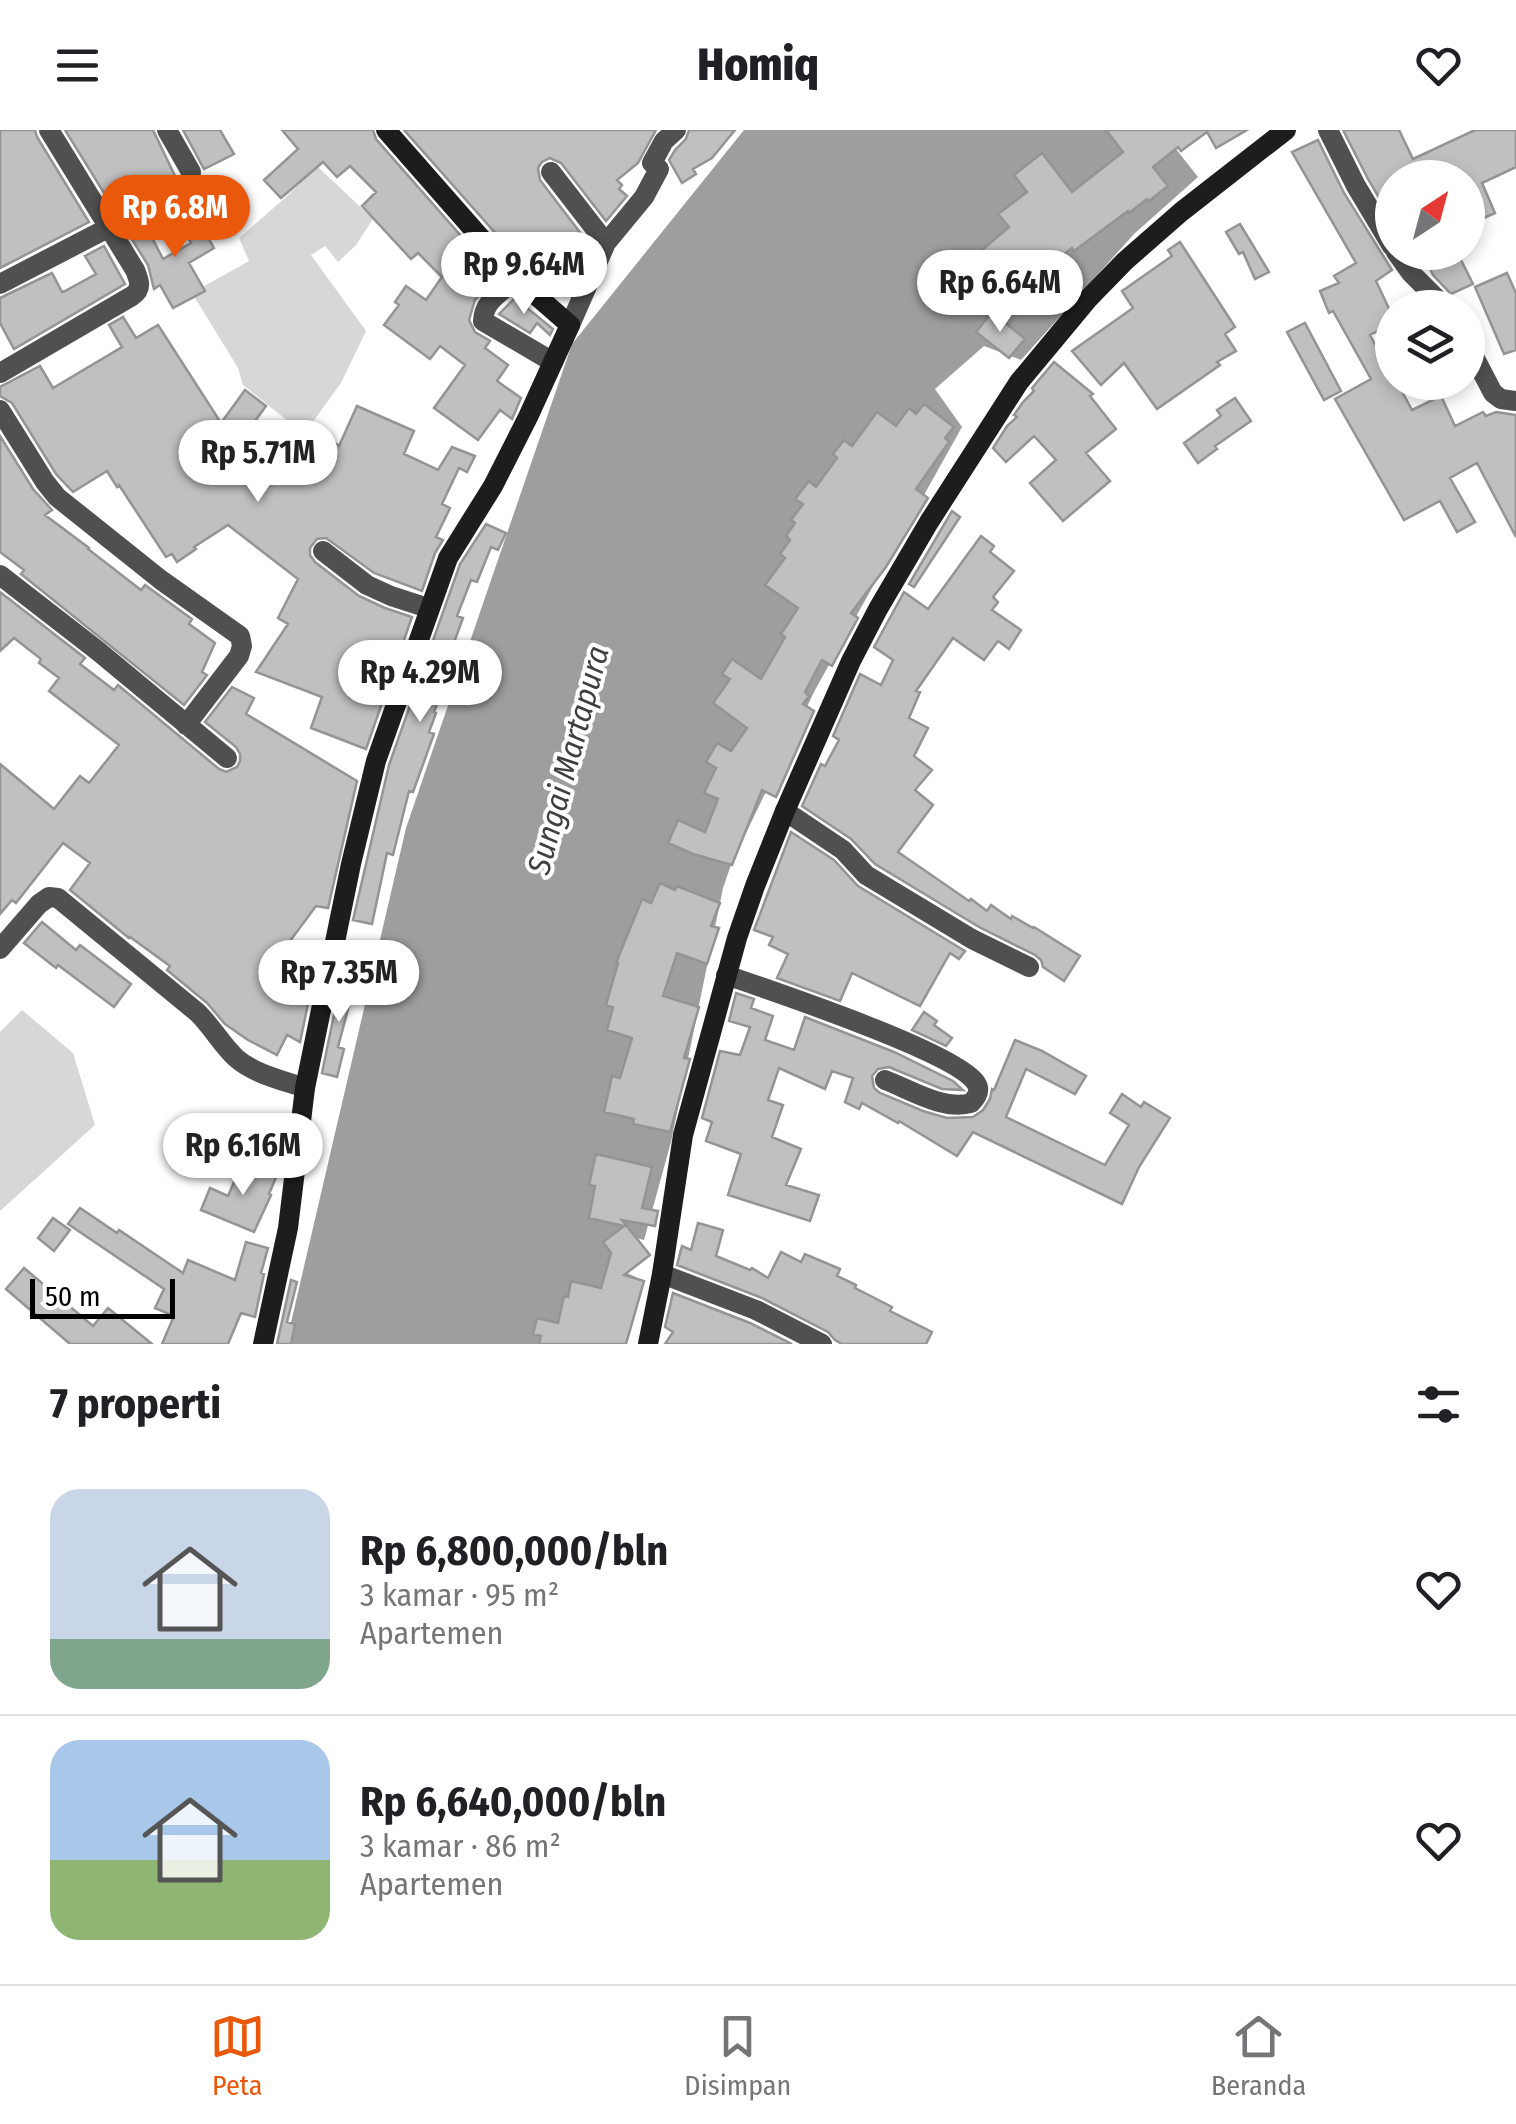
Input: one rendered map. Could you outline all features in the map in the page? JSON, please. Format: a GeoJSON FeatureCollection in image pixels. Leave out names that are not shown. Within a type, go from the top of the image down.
{"type":"FeatureCollection","features":[{"type":"Feature","properties":{"kind":"street"},"geometry":{"type":"LineString","coordinates":[[0,373],[138,291],[140,282],[50,130]]}},
{"type":"Feature","properties":{"kind":"street"},"geometry":{"type":"LineString","coordinates":[[0,284],[180,190],[190,180],[191,172],[167,130]]}},
{"type":"Feature","properties":{"kind":"street"},"geometry":{"type":"LineString","coordinates":[[386,130],[516,278],[570,325]]}},
{"type":"Feature","properties":{"kind":"street"},"geometry":{"type":"LineString","coordinates":[[263,1344],[288,1228],[305,1088],[368,792],[428,608],[448,558],[493,486],[606,243],[653,183],[658,169],[652,162],[676,130]]}},
{"type":"Feature","properties":{"kind":"street"},"geometry":{"type":"LineString","coordinates":[[648,1344],[683,1135],[726,975],[755,886],[850,661],[929,522],[1019,382],[1088,298],[1125,261],[1286,130]]}},
{"type":"Feature","properties":{"kind":"street"},"geometry":{"type":"LineString","coordinates":[[1328,130],[1375,218]]}},
{"type":"Feature","properties":{"kind":"street"},"geometry":{"type":"LineString","coordinates":[[551,172],[606,243]]}},
{"type":"Feature","properties":{"kind":"street"},"geometry":{"type":"LineString","coordinates":[[1408,270],[1427,290]]}},
{"type":"Feature","properties":{"kind":"street"},"geometry":{"type":"LineString","coordinates":[[516,278],[493,297],[484,309],[483,322],[552,362]]}},
{"type":"Feature","properties":{"kind":"street"},"geometry":{"type":"LineString","coordinates":[[1485,377],[1500,399],[1516,402]]}},
{"type":"Feature","properties":{"kind":"street"},"geometry":{"type":"LineString","coordinates":[[0,410],[57,497],[160,580],[240,636],[239,656],[186,724]]}},
{"type":"Feature","properties":{"kind":"street"},"geometry":{"type":"LineString","coordinates":[[323,552],[367,585],[428,608]]}},
{"type":"Feature","properties":{"kind":"street"},"geometry":{"type":"LineString","coordinates":[[0,575],[227,758]]}},
{"type":"Feature","properties":{"kind":"street"},"geometry":{"type":"LineString","coordinates":[[786,811],[843,850],[866,875],[943,923],[1029,968]]}},
{"type":"Feature","properties":{"kind":"street"},"geometry":{"type":"LineString","coordinates":[[0,950],[39,904],[49,897],[58,898],[198,1013],[235,1057],[261,1072],[305,1088]]}},
{"type":"Feature","properties":{"kind":"street"},"geometry":{"type":"LineString","coordinates":[[726,975],[914,1046],[967,1074],[978,1090],[971,1103],[956,1106],[885,1080]]}},
{"type":"Feature","properties":{"kind":"street"},"geometry":{"type":"LineString","coordinates":[[662,1274],[756,1310],[822,1344]]}},
{"type":"Feature","properties":{"kind":"shaded area"},"geometry":{"type":"Polygon","coordinates":[[[317,166],[373,219],[356,245],[338,262],[325,246],[311,255],[366,331],[341,383],[304,434],[243,385],[238,368],[192,293],[249,261],[239,238],[317,166]]]}},
{"type":"Feature","properties":{"kind":"shaded area"},"geometry":{"type":"Polygon","coordinates":[[[22,1010],[73,1053],[95,1125],[0,1211],[0,1032],[22,1010]]]}},
{"type":"Feature","properties":{"kind":"water","name":"Sungai Martapura"},"geometry":{"type":"Polygon","coordinates":[[[744,130],[1161,130],[1198,177],[1134,234],[1021,360],[984,346],[935,389],[962,427],[815,690],[723,888],[671,1142],[644,1240],[617,1233],[609,1266],[636,1277],[624,1344],[286,1344],[406,828],[572,344],[744,130]]]}},
{"type":"Feature","properties":{"kind":"building"},"geometry":{"type":"Polygon","coordinates":[[[0,130],[35,130],[89,222],[0,268],[0,130]]]}},
{"type":"Feature","properties":{"kind":"building"},"geometry":{"type":"Polygon","coordinates":[[[65,130],[153,130],[175,176],[114,209],[65,130]]]}},
{"type":"Feature","properties":{"kind":"building"},"geometry":{"type":"Polygon","coordinates":[[[183,130],[220,130],[234,154],[204,169],[183,130]]]}},
{"type":"Feature","properties":{"kind":"building"},"geometry":{"type":"Polygon","coordinates":[[[282,130],[373,130],[376,139],[497,277],[475,300],[469,320],[475,332],[490,341],[485,348],[508,365],[497,381],[521,398],[512,419],[500,410],[478,440],[434,408],[465,365],[440,346],[430,359],[384,325],[399,305],[395,302],[406,286],[426,300],[442,277],[418,253],[411,259],[362,206],[376,192],[350,166],[337,177],[323,162],[281,198],[264,180],[298,149],[282,130]]]}},
{"type":"Feature","properties":{"kind":"building"},"geometry":{"type":"Polygon","coordinates":[[[404,130],[656,130],[638,163],[617,180],[622,185],[619,189],[627,196],[606,221],[561,163],[550,158],[542,162],[538,168],[540,180],[582,235],[546,260],[534,247],[520,261],[404,130]]]}},
{"type":"Feature","properties":{"kind":"building"},"geometry":{"type":"Polygon","coordinates":[[[689,130],[735,130],[712,158],[693,169],[696,174],[682,183],[669,160],[689,130]]]}},
{"type":"Feature","properties":{"kind":"building"},"geometry":{"type":"Polygon","coordinates":[[[1106,130],[1247,130],[1216,148],[1207,132],[1181,151],[1178,147],[1153,167],[1168,186],[1039,273],[1059,297],[1039,314],[982,250],[1009,227],[998,214],[1027,192],[1014,175],[1042,153],[1072,192],[1123,152],[1106,130]]]}},
{"type":"Feature","properties":{"kind":"building"},"geometry":{"type":"Polygon","coordinates":[[[1343,130],[1399,130],[1413,159],[1475,130],[1516,130],[1516,167],[1485,182],[1485,160],[1375,160],[1375,191],[1343,130]]]}},
{"type":"Feature","properties":{"kind":"building"},"geometry":{"type":"Polygon","coordinates":[[[1318,140],[1375,243],[1375,270],[1392,270],[1376,281],[1380,290],[1375,290],[1375,332],[1370,335],[1375,344],[1375,400],[1407,400],[1412,410],[1433,400],[1443,400],[1455,426],[1483,412],[1486,416],[1496,412],[1516,415],[1516,537],[1477,463],[1450,478],[1475,522],[1457,532],[1440,501],[1404,520],[1335,399],[1371,379],[1333,311],[1329,313],[1320,291],[1339,283],[1334,276],[1356,263],[1292,152],[1318,140]]]}},
{"type":"Feature","properties":{"kind":"building"},"geometry":{"type":"Polygon","coordinates":[[[1485,190],[1495,213],[1485,217],[1485,190]]]}},
{"type":"Feature","properties":{"kind":"building"},"geometry":{"type":"Polygon","coordinates":[[[191,208],[214,248],[189,263],[205,291],[173,308],[160,285],[154,289],[148,265],[128,233],[145,224],[163,259],[191,243],[176,217],[191,208]]]}},
{"type":"Feature","properties":{"kind":"building"},"geometry":{"type":"Polygon","coordinates":[[[1240,224],[1269,272],[1255,279],[1243,252],[1239,254],[1226,232],[1240,224]]]}},
{"type":"Feature","properties":{"kind":"building"},"geometry":{"type":"Polygon","coordinates":[[[1180,242],[1235,327],[1225,334],[1236,351],[1157,409],[1124,363],[1101,385],[1072,351],[1133,308],[1122,291],[1172,256],[1168,250],[1180,242]]]}},
{"type":"Feature","properties":{"kind":"building"},"geometry":{"type":"Polygon","coordinates":[[[104,246],[125,284],[14,349],[0,323],[0,298],[52,273],[62,292],[65,291],[96,274],[85,256],[104,246]]]}},
{"type":"Feature","properties":{"kind":"building"},"geometry":{"type":"Polygon","coordinates":[[[1430,270],[1466,270],[1473,284],[1447,290],[1430,270]]]}},
{"type":"Feature","properties":{"kind":"building"},"geometry":{"type":"Polygon","coordinates":[[[1507,273],[1516,293],[1516,350],[1504,354],[1485,310],[1485,290],[1475,287],[1507,273]]]}},
{"type":"Feature","properties":{"kind":"building"},"geometry":{"type":"Polygon","coordinates":[[[515,298],[553,329],[550,335],[537,323],[530,333],[499,314],[515,298]]]}},
{"type":"Feature","properties":{"kind":"building"},"geometry":{"type":"Polygon","coordinates":[[[992,312],[1025,339],[1009,358],[976,332],[992,312]]]}},
{"type":"Feature","properties":{"kind":"building"},"geometry":{"type":"Polygon","coordinates":[[[123,317],[136,338],[158,325],[221,423],[245,390],[266,406],[252,425],[276,443],[282,433],[301,447],[315,428],[339,446],[357,406],[414,431],[404,454],[438,470],[452,447],[475,456],[467,472],[459,468],[442,504],[450,508],[436,537],[443,540],[422,591],[374,573],[326,538],[317,539],[310,548],[315,562],[359,596],[412,617],[366,749],[311,728],[322,697],[256,672],[288,624],[278,618],[298,579],[228,525],[177,562],[172,554],[166,557],[107,471],[73,492],[56,474],[12,403],[0,396],[0,387],[40,366],[53,388],[122,347],[109,325],[123,317]]]}},
{"type":"Feature","properties":{"kind":"building"},"geometry":{"type":"Polygon","coordinates":[[[1305,323],[1341,391],[1324,400],[1287,332],[1305,323]]]}},
{"type":"Feature","properties":{"kind":"building"},"geometry":{"type":"Polygon","coordinates":[[[1054,362],[1093,394],[1090,396],[1116,429],[1086,453],[1110,481],[1063,521],[1030,483],[1056,460],[1034,436],[1006,462],[993,448],[1054,362]]]}},
{"type":"Feature","properties":{"kind":"building"},"geometry":{"type":"Polygon","coordinates":[[[1235,398],[1251,421],[1198,463],[1184,443],[1221,416],[1217,410],[1235,398]]]}},
{"type":"Feature","properties":{"kind":"building"},"geometry":{"type":"Polygon","coordinates":[[[924,404],[954,427],[945,438],[949,442],[916,489],[928,498],[886,567],[851,613],[858,618],[832,666],[822,660],[805,692],[809,696],[803,704],[814,711],[776,797],[762,790],[732,865],[668,843],[678,820],[705,832],[718,799],[704,793],[716,768],[706,762],[717,743],[731,751],[747,728],[713,703],[730,679],[722,674],[732,659],[761,679],[785,637],[781,634],[798,608],[765,585],[785,558],[780,554],[790,540],[786,536],[795,523],[791,520],[803,504],[795,499],[809,481],[816,487],[837,458],[833,454],[844,440],[852,446],[877,412],[896,426],[909,408],[916,414],[924,404]]]}},
{"type":"Feature","properties":{"kind":"building"},"geometry":{"type":"Polygon","coordinates":[[[0,436],[33,489],[52,510],[45,515],[141,590],[145,585],[192,619],[189,624],[215,643],[202,672],[207,675],[184,705],[21,574],[24,570],[0,552],[0,436]]]}},
{"type":"Feature","properties":{"kind":"building"},"geometry":{"type":"Polygon","coordinates":[[[952,511],[960,517],[914,587],[909,584],[952,511]]]}},
{"type":"Feature","properties":{"kind":"building"},"geometry":{"type":"Polygon","coordinates":[[[486,524],[506,533],[498,550],[491,547],[477,582],[471,580],[457,616],[463,618],[449,656],[458,659],[434,712],[429,732],[434,734],[413,792],[409,791],[393,855],[387,853],[372,924],[353,920],[389,765],[460,564],[486,524]]]}},
{"type":"Feature","properties":{"kind":"building"},"geometry":{"type":"Polygon","coordinates":[[[981,536],[994,546],[990,552],[1014,571],[993,597],[998,602],[992,610],[1021,630],[1009,649],[998,641],[984,660],[953,638],[916,691],[920,692],[909,718],[928,728],[914,756],[932,770],[915,790],[933,805],[898,852],[969,901],[987,911],[991,905],[1080,956],[1064,981],[1043,967],[1035,955],[979,927],[875,864],[851,839],[802,806],[821,764],[825,766],[839,740],[833,736],[860,674],[881,685],[893,660],[874,647],[904,592],[928,609],[981,536]]]}},
{"type":"Feature","properties":{"kind":"building"},"geometry":{"type":"Polygon","coordinates":[[[0,592],[85,658],[80,664],[114,690],[118,685],[219,769],[226,772],[237,767],[240,754],[205,722],[232,687],[254,698],[246,714],[357,781],[328,908],[316,906],[290,941],[317,961],[300,1042],[287,1035],[277,1055],[225,1024],[207,1003],[167,970],[170,966],[70,890],[90,863],[63,843],[16,903],[12,900],[0,914],[0,764],[54,809],[80,776],[89,783],[119,745],[49,691],[59,678],[39,663],[41,659],[14,638],[0,651],[0,592]]]}},
{"type":"Feature","properties":{"kind":"building"},"geometry":{"type":"Polygon","coordinates":[[[791,832],[834,860],[858,886],[965,951],[959,959],[950,953],[920,1006],[852,973],[840,1001],[777,978],[788,954],[769,945],[773,937],[754,930],[791,832]]]}},
{"type":"Feature","properties":{"kind":"building"},"geometry":{"type":"Polygon","coordinates":[[[660,883],[720,903],[711,926],[719,928],[707,964],[677,953],[663,996],[699,1007],[684,1058],[690,1059],[670,1132],[633,1124],[634,1119],[604,1112],[612,1076],[620,1078],[632,1038],[607,1030],[613,1007],[606,1005],[616,963],[642,899],[651,903],[660,883]]]}},
{"type":"Feature","properties":{"kind":"building"},"geometry":{"type":"Polygon","coordinates":[[[42,922],[76,950],[80,945],[131,984],[114,1007],[24,943],[42,922]]]}},
{"type":"Feature","properties":{"kind":"building"},"geometry":{"type":"Polygon","coordinates":[[[343,971],[357,975],[338,1047],[344,1049],[337,1077],[322,1073],[343,971]]]}},
{"type":"Feature","properties":{"kind":"building"},"geometry":{"type":"Polygon","coordinates":[[[736,993],[754,999],[751,1008],[773,1016],[765,1040],[794,1050],[805,1017],[894,1052],[953,1081],[963,1090],[942,1089],[889,1067],[878,1069],[872,1076],[874,1088],[880,1093],[947,1118],[973,1117],[983,1110],[1015,1040],[1042,1051],[1086,1076],[1075,1094],[1026,1069],[1006,1117],[1105,1165],[1129,1125],[1110,1113],[1122,1094],[1141,1107],[1144,1102],[1170,1118],[1139,1167],[1122,1204],[973,1132],[957,1156],[862,1103],[859,1109],[845,1102],[853,1078],[832,1071],[825,1089],[779,1068],[768,1100],[783,1105],[772,1137],[801,1149],[786,1185],[819,1195],[810,1221],[728,1195],[741,1154],[706,1141],[712,1122],[702,1118],[720,1051],[740,1055],[750,1027],[729,1021],[736,993]]]}},
{"type":"Feature","properties":{"kind":"building"},"geometry":{"type":"Polygon","coordinates":[[[924,1012],[952,1038],[946,1046],[912,1030],[924,1012]]]}},
{"type":"Feature","properties":{"kind":"building"},"geometry":{"type":"Polygon","coordinates":[[[596,1154],[652,1167],[642,1208],[658,1211],[655,1226],[622,1220],[650,1255],[624,1275],[644,1281],[626,1344],[539,1344],[541,1336],[533,1334],[537,1318],[558,1323],[571,1281],[601,1288],[611,1253],[603,1242],[624,1226],[589,1218],[595,1186],[589,1185],[596,1154]]]}},
{"type":"Feature","properties":{"kind":"building"},"geometry":{"type":"Polygon","coordinates":[[[243,1161],[277,1175],[254,1232],[201,1210],[210,1188],[228,1196],[243,1161]]]}},
{"type":"Feature","properties":{"kind":"building"},"geometry":{"type":"Polygon","coordinates":[[[80,1208],[183,1273],[188,1260],[235,1280],[246,1242],[268,1248],[255,1317],[241,1313],[228,1344],[162,1344],[174,1316],[155,1308],[164,1289],[68,1224],[80,1208]]]}},
{"type":"Feature","properties":{"kind":"building"},"geometry":{"type":"Polygon","coordinates":[[[53,1218],[70,1230],[54,1251],[38,1238],[53,1218]]]}},
{"type":"Feature","properties":{"kind":"building"},"geometry":{"type":"Polygon","coordinates":[[[698,1223],[723,1230],[716,1256],[768,1278],[781,1252],[801,1262],[805,1254],[840,1269],[837,1276],[892,1307],[890,1311],[932,1332],[926,1344],[842,1344],[828,1332],[762,1298],[677,1265],[682,1246],[691,1250],[698,1223]]]}},
{"type":"Feature","properties":{"kind":"building"},"geometry":{"type":"Polygon","coordinates":[[[24,1268],[93,1326],[108,1308],[152,1344],[70,1344],[6,1289],[24,1268]]]}},
{"type":"Feature","properties":{"kind":"building"},"geometry":{"type":"Polygon","coordinates":[[[291,1280],[297,1282],[287,1322],[295,1324],[291,1344],[277,1344],[291,1280]]]}},
{"type":"Feature","properties":{"kind":"building"},"geometry":{"type":"Polygon","coordinates":[[[673,1293],[792,1344],[665,1344],[673,1332],[665,1327],[673,1293]]]}}]}
